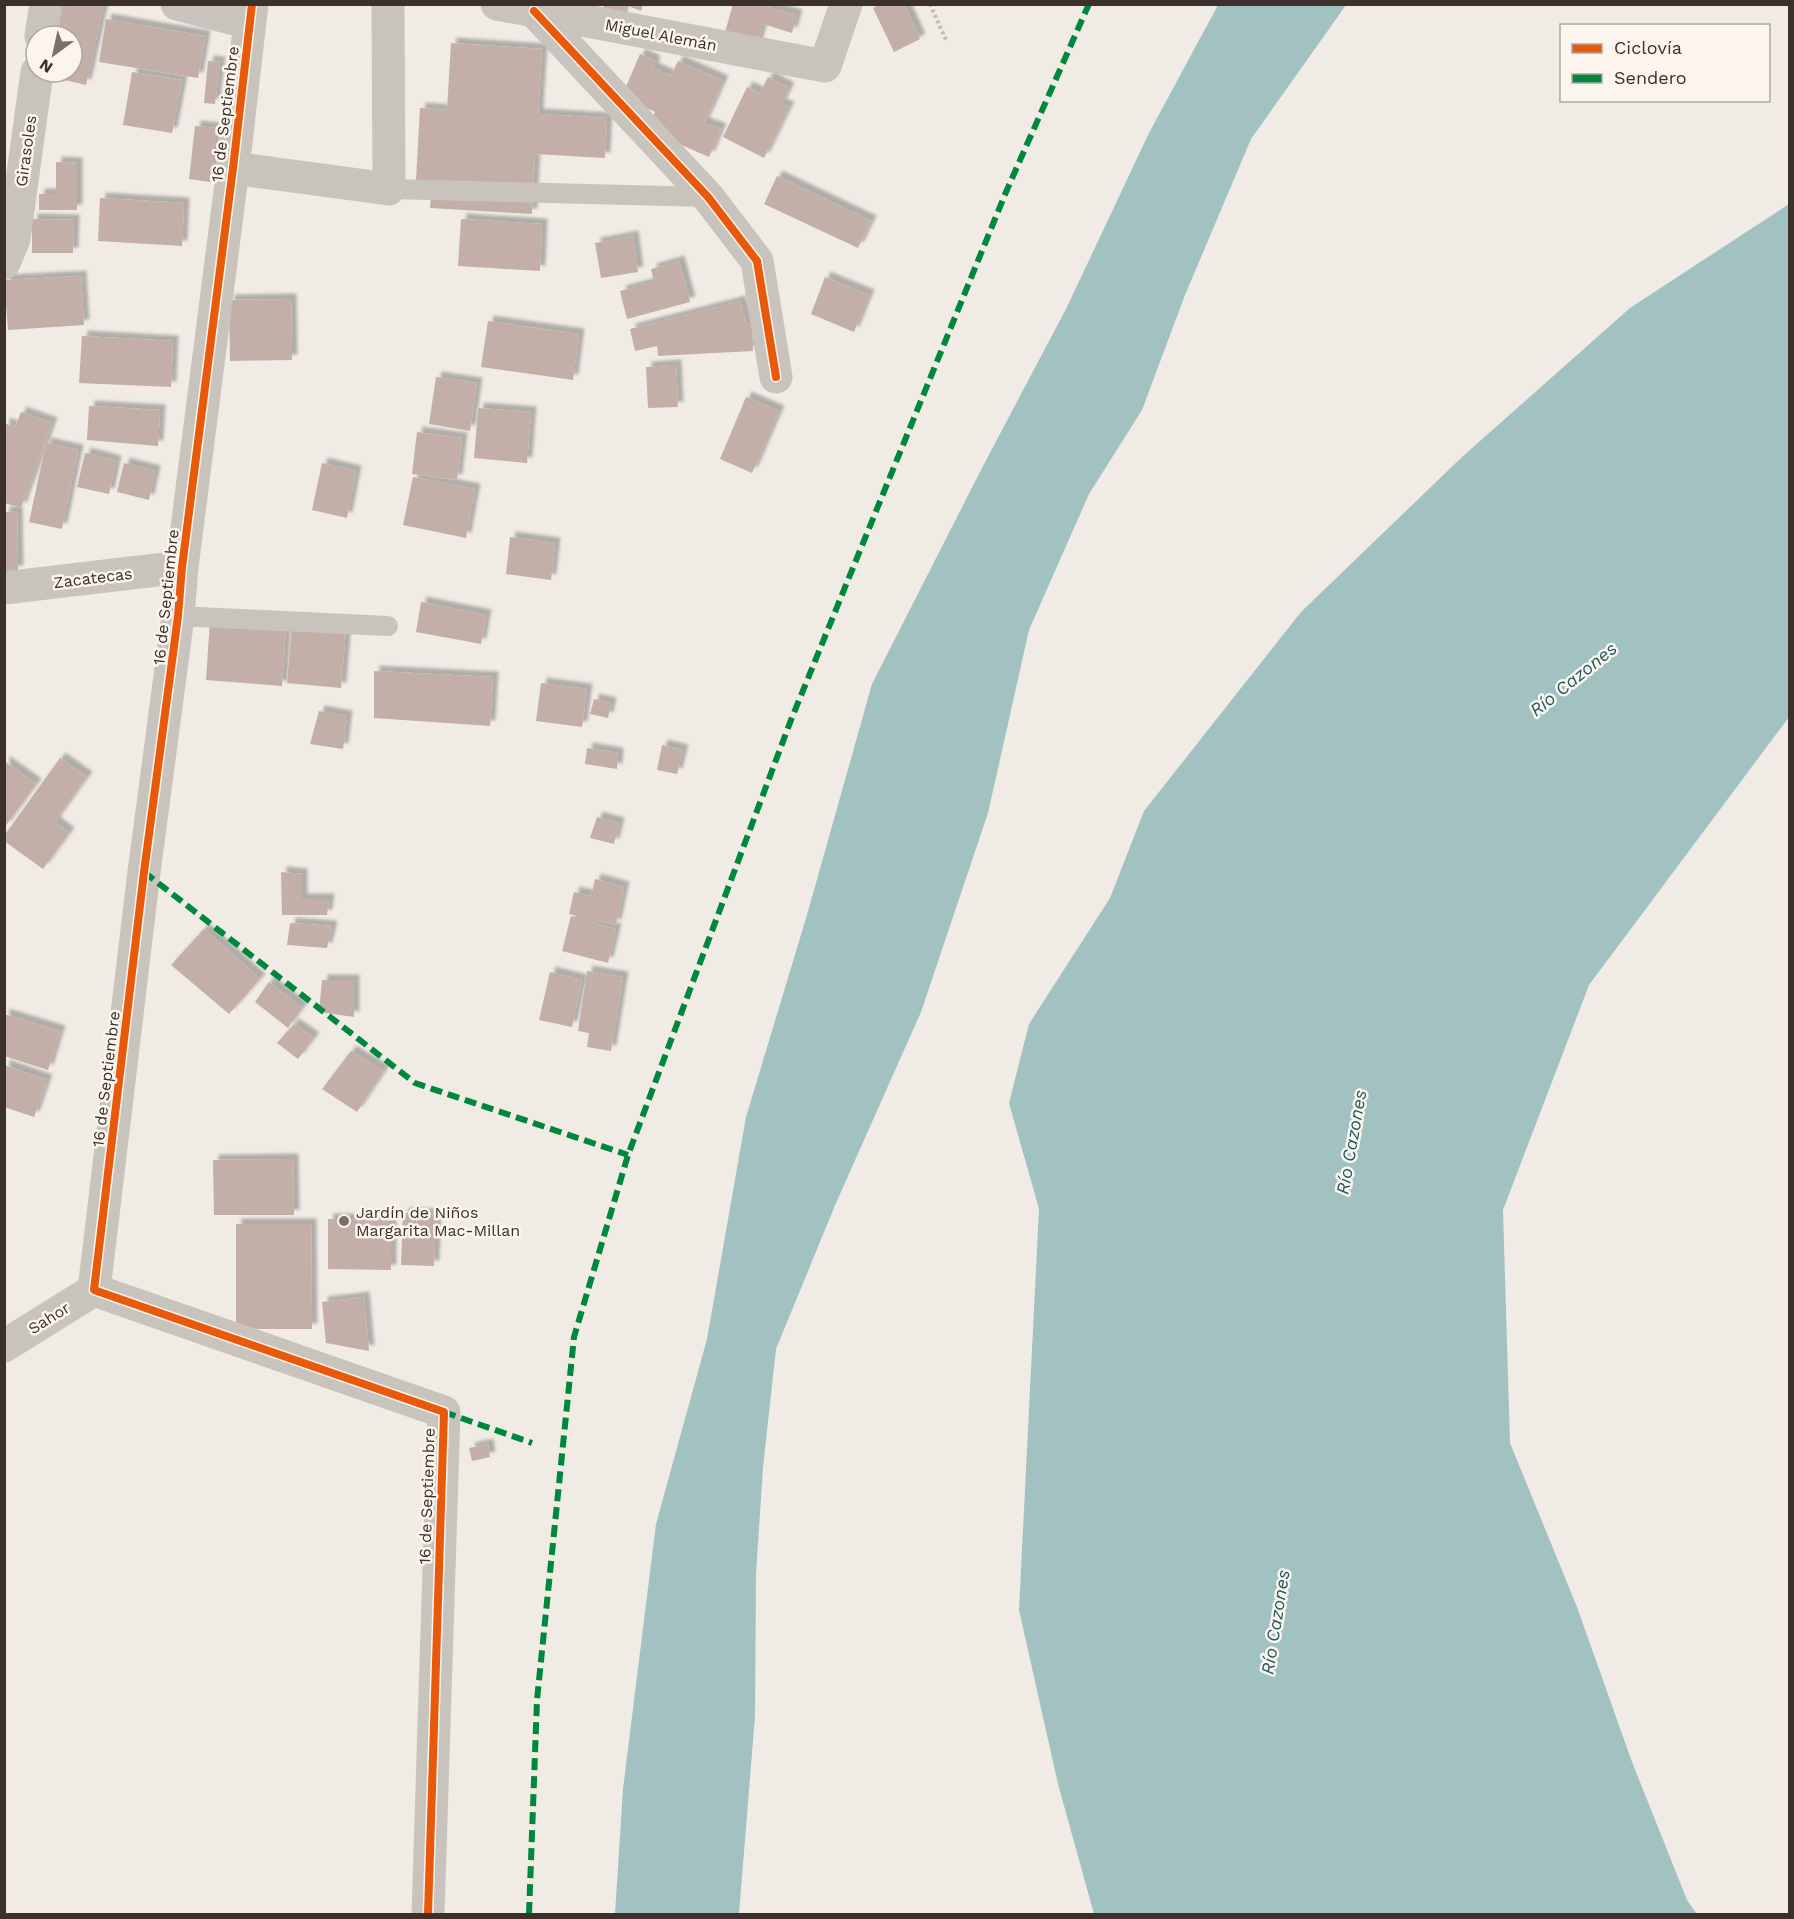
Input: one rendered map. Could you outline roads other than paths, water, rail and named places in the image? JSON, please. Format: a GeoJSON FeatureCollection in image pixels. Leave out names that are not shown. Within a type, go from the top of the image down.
{"type":"FeatureCollection","features":[{"type":"Feature","properties":{"kind":"street"},"geometry":{"type":"LineString","coordinates":[[44,24],[46,4]]}},
{"type":"Feature","properties":{"kind":"street"},"geometry":{"type":"LineString","coordinates":[[177,4],[251,14]]}},
{"type":"Feature","properties":{"kind":"street"},"geometry":{"type":"LineString","coordinates":[[233,168],[389,189],[388,4]]}},
{"type":"Feature","properties":{"kind":"street","name":"Miguel Alemán"},"geometry":{"type":"LineString","coordinates":[[497,4],[825,66],[846,4]]}},
{"type":"Feature","properties":{"kind":"street"},"geometry":{"type":"LineString","coordinates":[[534,11],[708,197],[757,261],[776,377]]}},
{"type":"Feature","properties":{"kind":"street","name":"16 de Septiembre"},"geometry":{"type":"LineString","coordinates":[[251,14],[94,1290],[444,1412],[428,1914]]}},
{"type":"Feature","properties":{"kind":"street","name":"Girasoles"},"geometry":{"type":"LineString","coordinates":[[8,246],[35,84]]}},
{"type":"Feature","properties":{"kind":"street","name":"Zacatecas"},"geometry":{"type":"LineString","coordinates":[[4,588],[182,567]]}},
{"type":"Feature","properties":{"kind":"street","name":"Sahor"},"geometry":{"type":"LineString","coordinates":[[4,1346],[94,1290]]}},
{"type":"Feature","properties":{"kind":"lane"},"geometry":{"type":"LineString","coordinates":[[389,189],[708,197]]}},
{"type":"Feature","properties":{"kind":"lane"},"geometry":{"type":"LineString","coordinates":[[178,616],[388,626]]}},
{"type":"Feature","properties":{"kind":"water"},"geometry":{"type":"Polygon","coordinates":[[[1218,5],[1346,5],[1251,139],[1185,295],[1142,410],[1089,494],[1029,630],[988,813],[921,1012],[836,1203],[776,1349],[763,1467],[756,1574],[755,1716],[739,1914],[615,1914],[623,1789],[656,1524],[707,1339],[746,1117],[807,915],[872,684],[1066,309],[1149,133],[1218,5]]]}},
{"type":"Feature","properties":{"kind":"water","name":"Río Cazones"},"geometry":{"type":"Polygon","coordinates":[[[1789,204],[1789,717],[1589,985],[1503,1210],[1510,1443],[1577,1607],[1632,1762],[1687,1900],[1697,1914],[1094,1914],[1058,1784],[1019,1610],[1039,1209],[1009,1103],[1029,1024],[1110,898],[1144,811],[1301,612],[1462,457],[1630,308],[1789,204]]]}},
{"type":"Feature","properties":{"kind":"place","name":"Jardín de Niños Margarita Mac-Millan"},"geometry":{"type":"Point","coordinates":[344,1221]}}]}
